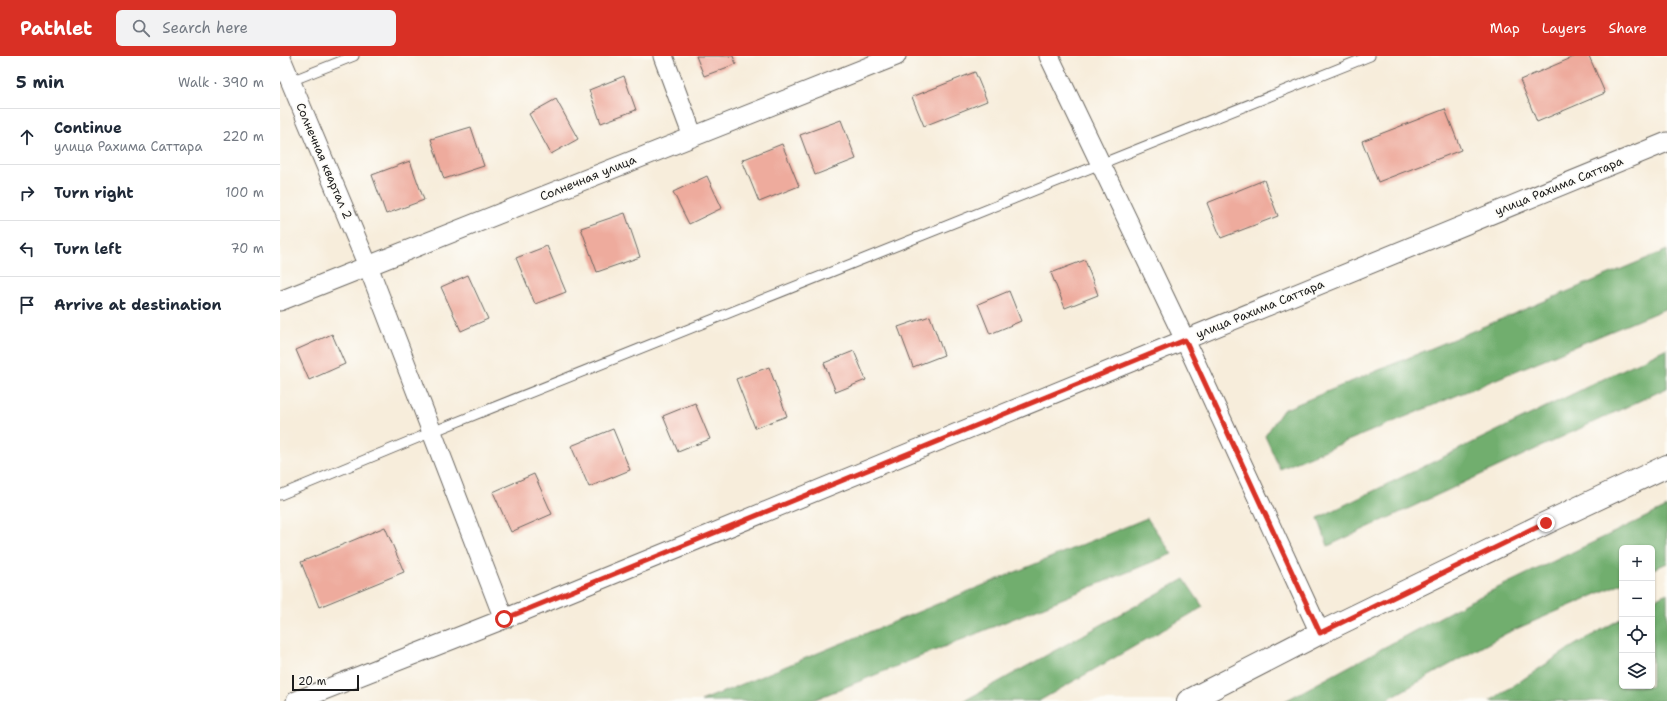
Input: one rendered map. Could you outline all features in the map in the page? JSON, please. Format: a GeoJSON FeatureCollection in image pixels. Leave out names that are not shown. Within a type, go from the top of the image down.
{"type":"FeatureCollection","features":[{"type":"Feature","properties":{"kind":"main road"},"geometry":{"type":"LineString","coordinates":[[1188,701],[1320,633],[1667,466]]}},
{"type":"Feature","properties":{"kind":"street","name":"Солнечная квартал 2"},"geometry":{"type":"LineString","coordinates":[[280,56],[368,266],[504,619]]}},
{"type":"Feature","properties":{"kind":"street"},"geometry":{"type":"LineString","coordinates":[[663,56],[693,137]]}},
{"type":"Feature","properties":{"kind":"street","name":"Солнечная улица"},"geometry":{"type":"LineString","coordinates":[[280,301],[896,56]]}},
{"type":"Feature","properties":{"kind":"street"},"geometry":{"type":"LineString","coordinates":[[1049,56],[1185,340],[1320,633]]}},
{"type":"Feature","properties":{"kind":"street","name":"улица Рахима Саттара"},"geometry":{"type":"LineString","coordinates":[[296,701],[504,619],[1667,142]]}},
{"type":"Feature","properties":{"kind":"lane"},"geometry":{"type":"LineString","coordinates":[[291,81],[354,56]]}},
{"type":"Feature","properties":{"kind":"lane"},"geometry":{"type":"LineString","coordinates":[[280,495],[432,432],[1370,56]]}},
{"type":"Feature","properties":{"kind":"green space"},"geometry":{"type":"Polygon","coordinates":[[[1667,250],[1667,308],[1280,469],[1265,436],[1283,410],[1667,250]]]}},
{"type":"Feature","properties":{"kind":"green space"},"geometry":{"type":"Polygon","coordinates":[[[1667,348],[1667,388],[1328,546],[1318,518],[1667,348]]]}},
{"type":"Feature","properties":{"kind":"green space"},"geometry":{"type":"Polygon","coordinates":[[[1667,507],[1667,563],[1655,569],[1655,545],[1619,545],[1619,584],[1507,633],[1384,701],[1285,701],[1466,603],[1667,507]]]}},
{"type":"Feature","properties":{"kind":"green space"},"geometry":{"type":"Polygon","coordinates":[[[1147,518],[1172,554],[811,701],[701,701],[1147,518]]]}},
{"type":"Feature","properties":{"kind":"green space"},"geometry":{"type":"Polygon","coordinates":[[[1184,579],[1203,607],[1039,701],[964,701],[1184,579]]]}},
{"type":"Feature","properties":{"kind":"green space"},"geometry":{"type":"Polygon","coordinates":[[[1667,593],[1667,701],[1490,701],[1575,645],[1619,620],[1619,689],[1655,689],[1655,599],[1667,593]]]}},
{"type":"Feature","properties":{"kind":"building"},"geometry":{"type":"Polygon","coordinates":[[[696,56],[733,56],[736,64],[704,76],[696,56]]]}},
{"type":"Feature","properties":{"kind":"building"},"geometry":{"type":"Polygon","coordinates":[[[1576,56],[1589,56],[1605,93],[1537,122],[1520,80],[1576,56]]]}},
{"type":"Feature","properties":{"kind":"building"},"geometry":{"type":"Polygon","coordinates":[[[975,72],[987,101],[924,126],[912,97],[975,72]]]}},
{"type":"Feature","properties":{"kind":"building"},"geometry":{"type":"Polygon","coordinates":[[[624,76],[636,110],[601,123],[589,90],[624,76]]]}},
{"type":"Feature","properties":{"kind":"building"},"geometry":{"type":"Polygon","coordinates":[[[556,99],[578,139],[551,154],[529,114],[556,99]]]}},
{"type":"Feature","properties":{"kind":"building"},"geometry":{"type":"Polygon","coordinates":[[[1445,109],[1461,150],[1378,182],[1362,141],[1445,109]]]}},
{"type":"Feature","properties":{"kind":"building"},"geometry":{"type":"Polygon","coordinates":[[[841,120],[856,159],[815,175],[800,135],[841,120]]]}},
{"type":"Feature","properties":{"kind":"building"},"geometry":{"type":"Polygon","coordinates":[[[471,127],[484,166],[444,179],[431,139],[471,127]]]}},
{"type":"Feature","properties":{"kind":"building"},"geometry":{"type":"Polygon","coordinates":[[[782,144],[799,186],[759,202],[742,160],[782,144]]]}},
{"type":"Feature","properties":{"kind":"building"},"geometry":{"type":"Polygon","coordinates":[[[410,161],[424,200],[386,214],[372,175],[410,161]]]}},
{"type":"Feature","properties":{"kind":"building"},"geometry":{"type":"Polygon","coordinates":[[[707,176],[722,208],[689,224],[673,192],[707,176]]]}},
{"type":"Feature","properties":{"kind":"building"},"geometry":{"type":"Polygon","coordinates":[[[1264,180],[1278,216],[1221,238],[1207,203],[1264,180]]]}},
{"type":"Feature","properties":{"kind":"building"},"geometry":{"type":"Polygon","coordinates":[[[625,213],[640,257],[597,272],[581,228],[625,213]]]}},
{"type":"Feature","properties":{"kind":"building"},"geometry":{"type":"Polygon","coordinates":[[[547,246],[566,292],[535,304],[516,258],[547,246]]]}},
{"type":"Feature","properties":{"kind":"building"},"geometry":{"type":"Polygon","coordinates":[[[1085,260],[1098,295],[1065,308],[1051,273],[1085,260]]]}},
{"type":"Feature","properties":{"kind":"building"},"geometry":{"type":"Polygon","coordinates":[[[468,275],[488,319],[461,331],[441,287],[468,275]]]}},
{"type":"Feature","properties":{"kind":"building"},"geometry":{"type":"Polygon","coordinates":[[[1009,291],[1021,321],[990,334],[978,304],[1009,291]]]}},
{"type":"Feature","properties":{"kind":"building"},"geometry":{"type":"Polygon","coordinates":[[[930,316],[944,355],[913,367],[898,327],[930,316]]]}},
{"type":"Feature","properties":{"kind":"building"},"geometry":{"type":"Polygon","coordinates":[[[332,334],[345,364],[309,380],[296,350],[332,334]]]}},
{"type":"Feature","properties":{"kind":"building"},"geometry":{"type":"Polygon","coordinates":[[[854,351],[866,380],[836,392],[824,363],[854,351]]]}},
{"type":"Feature","properties":{"kind":"building"},"geometry":{"type":"Polygon","coordinates":[[[769,367],[787,416],[755,428],[736,379],[769,367]]]}},
{"type":"Feature","properties":{"kind":"building"},"geometry":{"type":"Polygon","coordinates":[[[695,403],[710,439],[678,452],[663,416],[695,403]]]}},
{"type":"Feature","properties":{"kind":"building"},"geometry":{"type":"Polygon","coordinates":[[[613,429],[630,470],[589,487],[571,446],[613,429]]]}},
{"type":"Feature","properties":{"kind":"building"},"geometry":{"type":"Polygon","coordinates":[[[534,474],[552,514],[511,532],[493,492],[534,474]]]}},
{"type":"Feature","properties":{"kind":"building"},"geometry":{"type":"Polygon","coordinates":[[[385,527],[404,572],[319,607],[301,562],[385,527]]]}},
{"type":"Feature","properties":{"kind":"route"},"geometry":{"type":"LineString","coordinates":[[504,619],[1185,340],[1320,633],[1546,523]]}}]}
